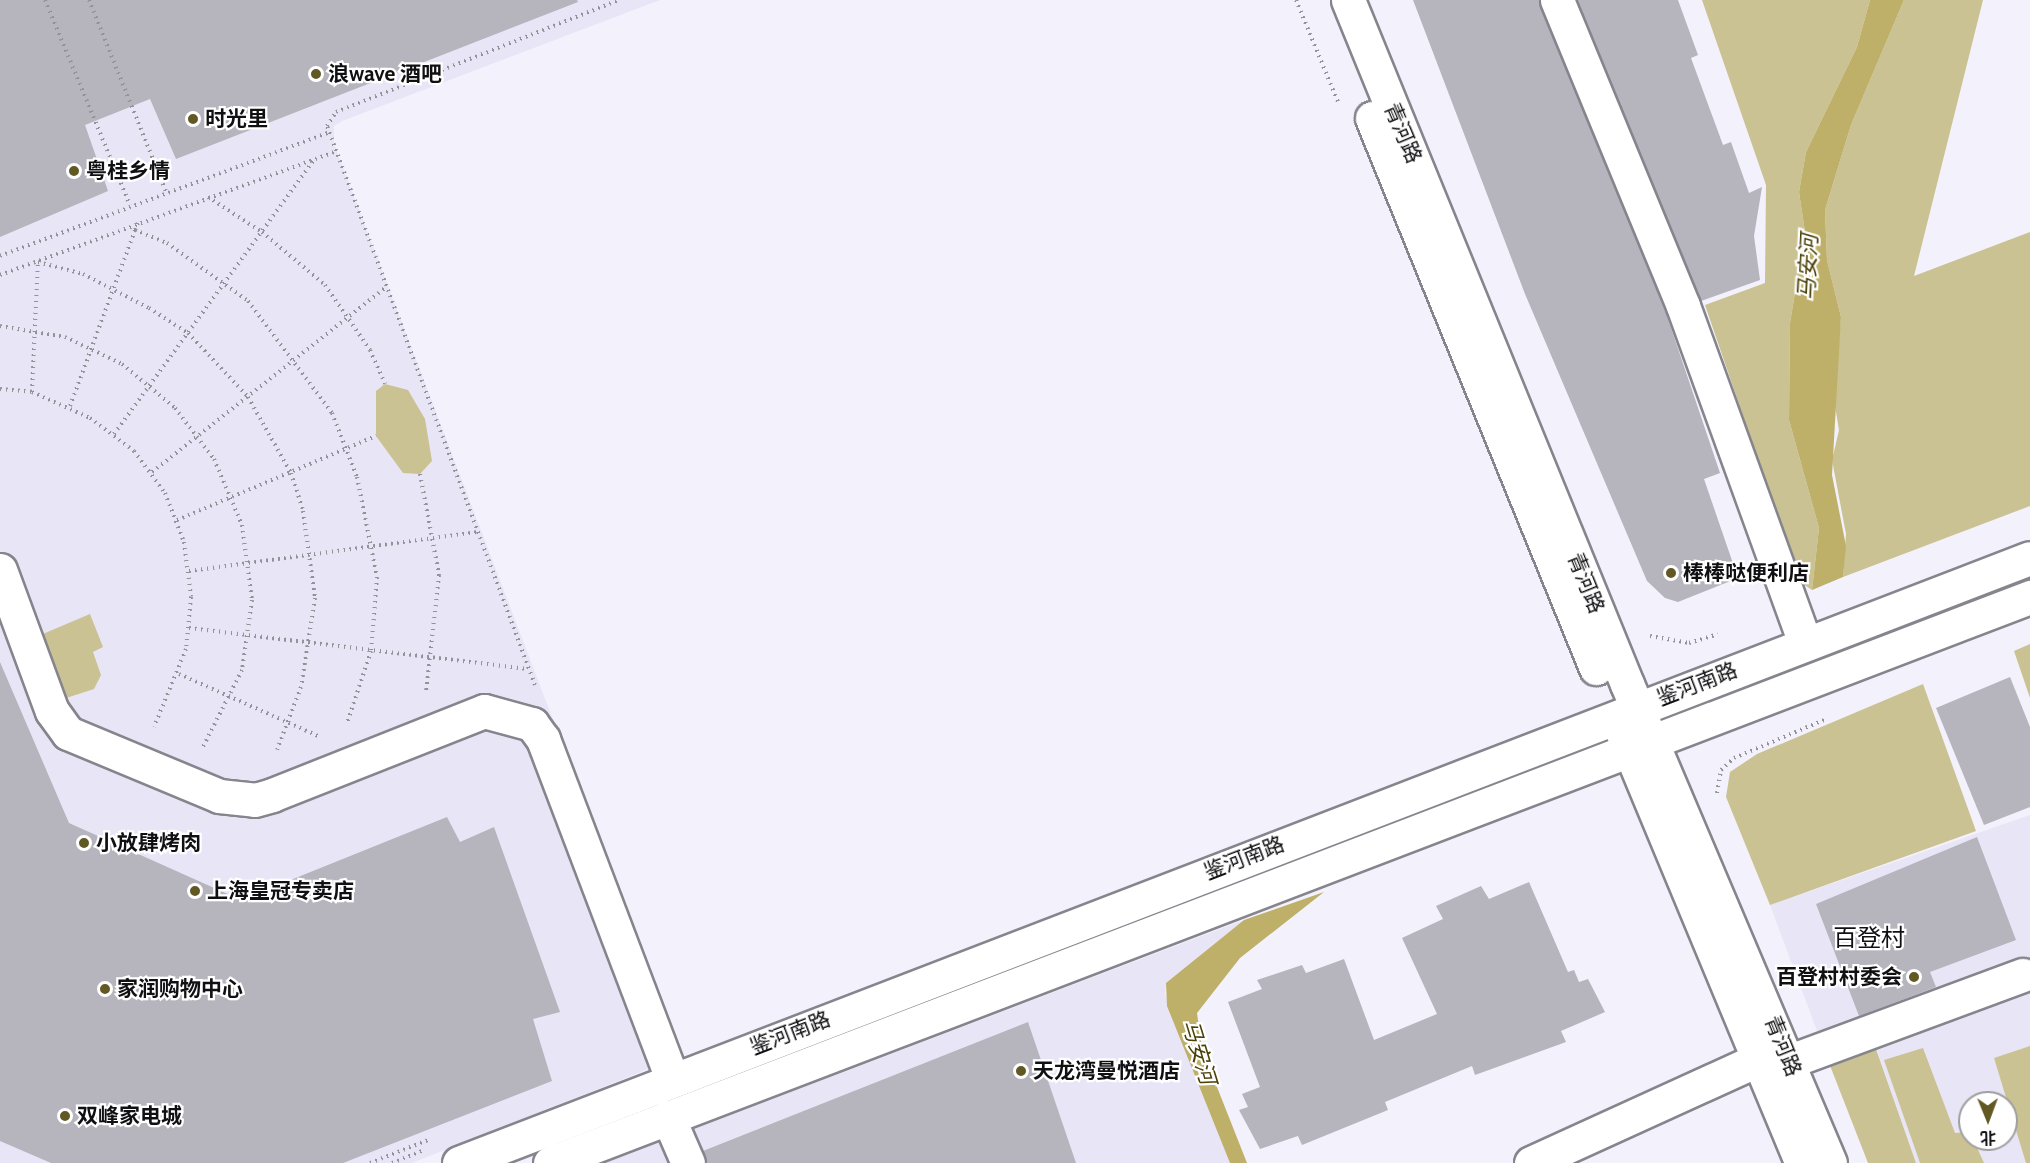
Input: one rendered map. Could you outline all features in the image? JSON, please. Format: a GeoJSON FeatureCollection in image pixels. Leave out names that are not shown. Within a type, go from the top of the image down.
{"type":"FeatureCollection","features":[{"type":"Feature","properties":{"kind":"street","name":"青河路"},"geometry":{"type":"LineString","coordinates":[[1324,0],[1642,743],[1774,1060],[1830,1163]]}},
{"type":"Feature","properties":{"kind":"street","name":"青河路"},"geometry":{"type":"LineString","coordinates":[[1348,0],[1626,710]]}},
{"type":"Feature","properties":{"kind":"street"},"geometry":{"type":"LineString","coordinates":[[1557,0],[1683,306],[1805,643]]}},
{"type":"Feature","properties":{"kind":"street","name":"鉴河南路"},"geometry":{"type":"LineString","coordinates":[[447,1155],[664,1082],[1626,710],[2030,558]]}},
{"type":"Feature","properties":{"kind":"street"},"geometry":{"type":"LineString","coordinates":[[0,570],[63,728],[83,744],[219,796],[255,800],[272,795],[484,711],[532,724],[543,740],[664,1082]]}},
{"type":"Feature","properties":{"kind":"street","name":"鉴河南路"},"geometry":{"type":"LineString","coordinates":[[550,1163],[1642,743],[2030,597]]}},
{"type":"Feature","properties":{"kind":"street"},"geometry":{"type":"LineString","coordinates":[[0,603],[50,730],[61,743],[127,775],[221,808],[275,808],[478,728],[513,734],[535,761],[664,1082]]}},
{"type":"Feature","properties":{"kind":"street"},"geometry":{"type":"LineString","coordinates":[[1530,1163],[1774,1060],[2023,975]]}},
{"type":"Feature","properties":{"kind":"street","name":"青河路"},"geometry":{"type":"LineString","coordinates":[[1774,1060],[1802,1163]]}},
{"type":"Feature","properties":{"kind":"street"},"geometry":{"type":"LineString","coordinates":[[668,1117],[688,1163]]}},
{"type":"Feature","properties":{"kind":"path"},"geometry":{"type":"LineString","coordinates":[[45,0],[130,205]]}},
{"type":"Feature","properties":{"kind":"path"},"geometry":{"type":"LineString","coordinates":[[89,0],[166,192]]}},
{"type":"Feature","properties":{"kind":"path"},"geometry":{"type":"LineString","coordinates":[[539,697],[328,133],[336,112],[619,0]]}},
{"type":"Feature","properties":{"kind":"path"},"geometry":{"type":"LineString","coordinates":[[1296,0],[1342,110]]}},
{"type":"Feature","properties":{"kind":"path"},"geometry":{"type":"LineString","coordinates":[[0,256],[130,205],[328,133]]}},
{"type":"Feature","properties":{"kind":"path"},"geometry":{"type":"LineString","coordinates":[[0,275],[208,196],[334,152]]}},
{"type":"Feature","properties":{"kind":"path"},"geometry":{"type":"LineString","coordinates":[[114,434],[315,158]]}},
{"type":"Feature","properties":{"kind":"path"},"geometry":{"type":"LineString","coordinates":[[208,196],[262,232],[325,285],[349,318],[385,384]]}},
{"type":"Feature","properties":{"kind":"path"},"geometry":{"type":"LineString","coordinates":[[70,406],[138,223]]}},
{"type":"Feature","properties":{"kind":"path"},"geometry":{"type":"LineString","coordinates":[[128,227],[167,243],[249,301],[297,359],[332,413],[346,449],[373,546],[377,588],[371,651],[342,734]]}},
{"type":"Feature","properties":{"kind":"path"},"geometry":{"type":"LineString","coordinates":[[38,262],[114,288],[188,333],[248,397],[291,472],[311,555],[315,598],[310,643],[289,723],[275,754]]}},
{"type":"Feature","properties":{"kind":"path"},"geometry":{"type":"LineString","coordinates":[[32,392],[38,262]]}},
{"type":"Feature","properties":{"kind":"path"},"geometry":{"type":"LineString","coordinates":[[152,472],[385,288]]}},
{"type":"Feature","properties":{"kind":"path"},"geometry":{"type":"LineString","coordinates":[[0,326],[92,348],[150,384],[198,437],[231,498],[250,563],[248,636],[231,698],[196,757]]}},
{"type":"Feature","properties":{"kind":"path"},"geometry":{"type":"LineString","coordinates":[[0,388],[32,392],[70,406],[114,434],[152,472],[177,520],[189,572],[189,628],[179,674],[148,737]]}},
{"type":"Feature","properties":{"kind":"path"},"geometry":{"type":"LineString","coordinates":[[177,520],[376,436]]}},
{"type":"Feature","properties":{"kind":"path"},"geometry":{"type":"LineString","coordinates":[[420,474],[434,537],[439,575],[432,659],[425,698]]}},
{"type":"Feature","properties":{"kind":"path"},"geometry":{"type":"LineString","coordinates":[[189,572],[478,532]]}},
{"type":"Feature","properties":{"kind":"path"},"geometry":{"type":"LineString","coordinates":[[189,628],[529,669]]}},
{"type":"Feature","properties":{"kind":"path"},"geometry":{"type":"LineString","coordinates":[[1642,632],[1657,640],[1689,643],[1731,630]]}},
{"type":"Feature","properties":{"kind":"path"},"geometry":{"type":"LineString","coordinates":[[179,674],[327,740]]}},
{"type":"Feature","properties":{"kind":"path"},"geometry":{"type":"LineString","coordinates":[[524,690],[535,686]]}},
{"type":"Feature","properties":{"kind":"path"},"geometry":{"type":"LineString","coordinates":[[1718,802],[1716,782],[1734,758],[1832,717]]}},
{"type":"Feature","properties":{"kind":"path"},"geometry":{"type":"LineString","coordinates":[[370,1163],[436,1137]]}},
{"type":"Feature","properties":{"kind":"path"},"geometry":{"type":"LineString","coordinates":[[392,1163],[447,1155]]}},
{"type":"Feature","properties":{"kind":"shaded area"},"geometry":{"type":"Polygon","coordinates":[[[0,0],[660,0],[342,121],[334,126],[334,144],[681,1056],[412,1163],[0,1163],[0,0]]]}},
{"type":"Feature","properties":{"kind":"shaded area"},"geometry":{"type":"Polygon","coordinates":[[[1702,0],[1870,0],[1857,47],[1806,152],[1799,192],[1805,232],[1790,323],[1789,420],[1819,528],[1812,590],[1800,582],[1705,305],[1765,283],[1766,185],[1702,0]]]}},
{"type":"Feature","properties":{"kind":"shaded area"},"geometry":{"type":"Polygon","coordinates":[[[1904,0],[1983,0],[1914,276],[2030,232],[2030,506],[1843,577],[1846,534],[1832,460],[1839,430],[1834,400],[1841,317],[1827,260],[1825,210],[1851,125],[1904,0]]]}},
{"type":"Feature","properties":{"kind":"shaded area"},"geometry":{"type":"Polygon","coordinates":[[[385,384],[408,390],[425,419],[432,461],[420,474],[403,473],[376,436],[376,391],[385,384]]]}},
{"type":"Feature","properties":{"kind":"shaded area"},"geometry":{"type":"Polygon","coordinates":[[[90,614],[103,647],[93,652],[101,675],[94,689],[63,699],[38,636],[90,614]]]}},
{"type":"Feature","properties":{"kind":"shaded area"},"geometry":{"type":"Polygon","coordinates":[[[2030,644],[2030,698],[2014,651],[2030,644]]]}},
{"type":"Feature","properties":{"kind":"shaded area"},"geometry":{"type":"Polygon","coordinates":[[[1923,684],[1976,831],[1770,905],[1726,797],[1730,772],[1757,754],[1923,684]]]}},
{"type":"Feature","properties":{"kind":"shaded area","name":"百登村村委会"},"geometry":{"type":"Polygon","coordinates":[[[2030,815],[2030,1163],[1916,1163],[1877,1050],[1829,1063],[1770,905],[2030,815]]]}},
{"type":"Feature","properties":{"kind":"shaded area","name":"天龙湾曼悦酒店"},"geometry":{"type":"Polygon","coordinates":[[[1244,920],[1166,983],[1165,994],[1230,1163],[604,1163],[1244,920]]]}},
{"type":"Feature","properties":{"kind":"shaded area"},"geometry":{"type":"Polygon","coordinates":[[[2030,1046],[2030,1163],[2026,1163],[2018,1137],[2018,1091],[2004,1091],[1994,1058],[2030,1046]]]}},
{"type":"Feature","properties":{"kind":"shaded area"},"geometry":{"type":"Polygon","coordinates":[[[1923,1048],[1955,1133],[1958,1133],[1958,1151],[1979,1151],[1984,1163],[1920,1163],[1884,1060],[1923,1048]]]}},
{"type":"Feature","properties":{"kind":"shaded area"},"geometry":{"type":"Polygon","coordinates":[[[1876,1049],[1916,1163],[1868,1163],[1829,1063],[1876,1049]]]}},
{"type":"Feature","properties":{"kind":"water","name":"马安河"},"geometry":{"type":"Polygon","coordinates":[[[1870,0],[1904,0],[1851,125],[1825,210],[1827,260],[1841,317],[1832,475],[1846,546],[1843,577],[1812,590],[1819,528],[1789,420],[1790,323],[1805,232],[1799,192],[1806,152],[1857,47],[1870,0]]]}},
{"type":"Feature","properties":{"kind":"water","name":"马安河"},"geometry":{"type":"Polygon","coordinates":[[[1324,892],[1240,958],[1197,1013],[1202,1049],[1247,1163],[1230,1163],[1167,1006],[1166,983],[1244,920],[1324,892]]]}},
{"type":"Feature","properties":{"kind":"building"},"geometry":{"type":"Polygon","coordinates":[[[0,0],[577,0],[578,2],[176,159],[150,99],[85,125],[108,191],[0,237],[0,0]]]}},
{"type":"Feature","properties":{"kind":"building"},"geometry":{"type":"Polygon","coordinates":[[[1413,0],[1539,0],[1666,313],[1720,473],[1704,479],[1738,578],[1678,602],[1665,598],[1647,581],[1525,294],[1413,0]]]}},
{"type":"Feature","properties":{"kind":"building"},"geometry":{"type":"Polygon","coordinates":[[[1577,0],[1678,0],[1698,55],[1691,58],[1723,145],[1731,142],[1749,193],[1762,187],[1754,236],[1760,280],[1701,301],[1577,0]]]}},
{"type":"Feature","properties":{"kind":"building"},"geometry":{"type":"Polygon","coordinates":[[[0,662],[69,823],[241,900],[447,817],[460,842],[494,827],[560,1012],[533,1019],[552,1081],[343,1163],[51,1163],[0,1141],[0,662]]]}},
{"type":"Feature","properties":{"kind":"building"},"geometry":{"type":"Polygon","coordinates":[[[2010,677],[2030,727],[2030,807],[1984,825],[1936,708],[2010,677]]]}},
{"type":"Feature","properties":{"kind":"building"},"geometry":{"type":"Polygon","coordinates":[[[1977,837],[2016,940],[1930,972],[1936,987],[1859,1016],[1816,904],[1977,837]]]}},
{"type":"Feature","properties":{"kind":"building"},"geometry":{"type":"Polygon","coordinates":[[[1529,882],[1568,972],[1574,970],[1579,982],[1588,979],[1605,1012],[1561,1031],[1566,1042],[1475,1075],[1472,1066],[1385,1102],[1388,1110],[1302,1145],[1298,1136],[1260,1149],[1239,1110],[1248,1107],[1242,1094],[1260,1087],[1228,1002],[1262,989],[1257,980],[1302,965],[1306,973],[1344,959],[1374,1040],[1437,1014],[1402,938],[1443,919],[1436,906],[1481,886],[1489,899],[1529,882]]]}},
{"type":"Feature","properties":{"kind":"building"},"geometry":{"type":"Polygon","coordinates":[[[1028,1022],[1076,1163],[706,1163],[703,1151],[1028,1022]]]}},
{"type":"Feature","properties":{"kind":"place","name":"浪wave 酒吧"},"geometry":{"type":"Point","coordinates":[316,74]}},
{"type":"Feature","properties":{"kind":"place","name":"时光里"},"geometry":{"type":"Point","coordinates":[193,119]}},
{"type":"Feature","properties":{"kind":"place","name":"粤桂乡情"},"geometry":{"type":"Point","coordinates":[74,171]}},
{"type":"Feature","properties":{"kind":"place","name":"棒棒哒便利店"},"geometry":{"type":"Point","coordinates":[1671,573]}},
{"type":"Feature","properties":{"kind":"place","name":"小放肆烤肉"},"geometry":{"type":"Point","coordinates":[84,843]}},
{"type":"Feature","properties":{"kind":"place","name":"上海皇冠专卖店"},"geometry":{"type":"Point","coordinates":[195,891]}},
{"type":"Feature","properties":{"kind":"place","name":"百登村村委会"},"geometry":{"type":"Point","coordinates":[1914,977]}},
{"type":"Feature","properties":{"kind":"place","name":"家润购物中心"},"geometry":{"type":"Point","coordinates":[105,989]}},
{"type":"Feature","properties":{"kind":"place","name":"天龙湾曼悦酒店"},"geometry":{"type":"Point","coordinates":[1021,1071]}},
{"type":"Feature","properties":{"kind":"place","name":"双峰家电城"},"geometry":{"type":"Point","coordinates":[65,1116]}},
{"type":"Feature","properties":{"kind":"district","name":"百登村"},"geometry":{"type":"Point","coordinates":[1869,938]}}]}
